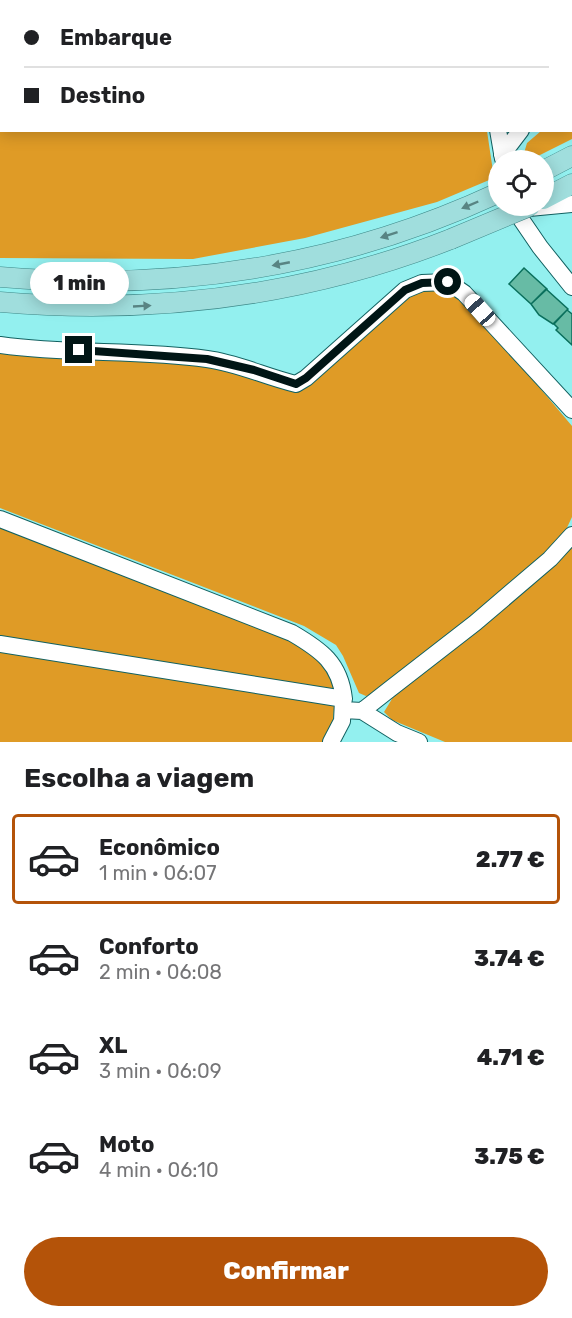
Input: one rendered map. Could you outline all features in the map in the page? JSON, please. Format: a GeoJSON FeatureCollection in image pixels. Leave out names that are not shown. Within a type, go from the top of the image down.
{"type":"FeatureCollection","features":[{"type":"Feature","properties":{"kind":"main road"},"geometry":{"type":"LineString","coordinates":[[554,165],[572,156]]}},
{"type":"Feature","properties":{"kind":"main road"},"geometry":{"type":"LineString","coordinates":[[554,193],[572,184]]}},
{"type":"Feature","properties":{"kind":"main road"},"geometry":{"type":"LineString","coordinates":[[0,278],[106,282],[178,279],[284,264],[334,252],[442,216],[488,197]]}},
{"type":"Feature","properties":{"kind":"main road"},"geometry":{"type":"LineString","coordinates":[[0,302],[106,307],[180,304],[244,296],[351,273],[451,239],[499,216]]}},
{"type":"Feature","properties":{"kind":"street"},"geometry":{"type":"LineString","coordinates":[[499,132],[502,150]]}},
{"type":"Feature","properties":{"kind":"street"},"geometry":{"type":"LineString","coordinates":[[508,150],[520,132]]}},
{"type":"Feature","properties":{"kind":"street"},"geometry":{"type":"LineString","coordinates":[[554,205],[572,204]]}},
{"type":"Feature","properties":{"kind":"street"},"geometry":{"type":"LineString","coordinates":[[523,216],[540,247],[572,287]]}},
{"type":"Feature","properties":{"kind":"street"},"geometry":{"type":"LineString","coordinates":[[0,345],[207,359],[254,370],[296,384],[306,378],[405,290],[422,283],[448,282],[464,293],[572,410]]}},
{"type":"Feature","properties":{"kind":"street"},"geometry":{"type":"LineString","coordinates":[[0,519],[292,633],[314,645],[328,658],[342,681],[342,721],[331,742]]}},
{"type":"Feature","properties":{"kind":"street"},"geometry":{"type":"LineString","coordinates":[[362,711],[475,623],[550,559],[572,535]]}},
{"type":"Feature","properties":{"kind":"street"},"geometry":{"type":"LineString","coordinates":[[0,644],[343,704],[362,711],[397,733],[419,742]]}},
{"type":"Feature","properties":{"kind":"shaded area"},"geometry":{"type":"Polygon","coordinates":[[[0,132],[487,132],[490,150],[488,150],[488,181],[437,202],[305,238],[193,259],[0,258],[0,132]]]}},
{"type":"Feature","properties":{"kind":"shaded area"},"geometry":{"type":"Polygon","coordinates":[[[540,132],[572,132],[572,139],[550,150],[525,150],[527,143],[540,132]]]}},
{"type":"Feature","properties":{"kind":"shaded area"},"geometry":{"type":"Polygon","coordinates":[[[443,287],[474,310],[572,426],[572,517],[564,534],[536,566],[377,693],[366,696],[359,693],[336,645],[304,626],[0,508],[0,348],[210,364],[295,391],[417,290],[443,287]]]}},
{"type":"Feature","properties":{"kind":"shaded area"},"geometry":{"type":"Polygon","coordinates":[[[0,524],[282,635],[310,650],[331,674],[336,689],[332,730],[323,742],[0,742],[0,524]]]}},
{"type":"Feature","properties":{"kind":"shaded area"},"geometry":{"type":"Polygon","coordinates":[[[572,543],[572,742],[445,742],[392,720],[384,712],[395,694],[572,543]]]}},
{"type":"Feature","properties":{"kind":"building"},"geometry":{"type":"Polygon","coordinates":[[[524,268],[547,289],[531,304],[509,284],[524,268]]]}},
{"type":"Feature","properties":{"kind":"building"},"geometry":{"type":"Polygon","coordinates":[[[546,289],[568,309],[553,324],[539,315],[531,304],[546,289]]]}},
{"type":"Feature","properties":{"kind":"building"},"geometry":{"type":"Polygon","coordinates":[[[567,310],[572,314],[572,345],[556,330],[558,328],[554,324],[567,310]]]}},
{"type":"Feature","properties":{"kind":"route"},"geometry":{"type":"LineString","coordinates":[[79,350],[207,359],[254,370],[278,380],[296,384],[306,378],[405,290],[422,283],[448,282]]}}]}
